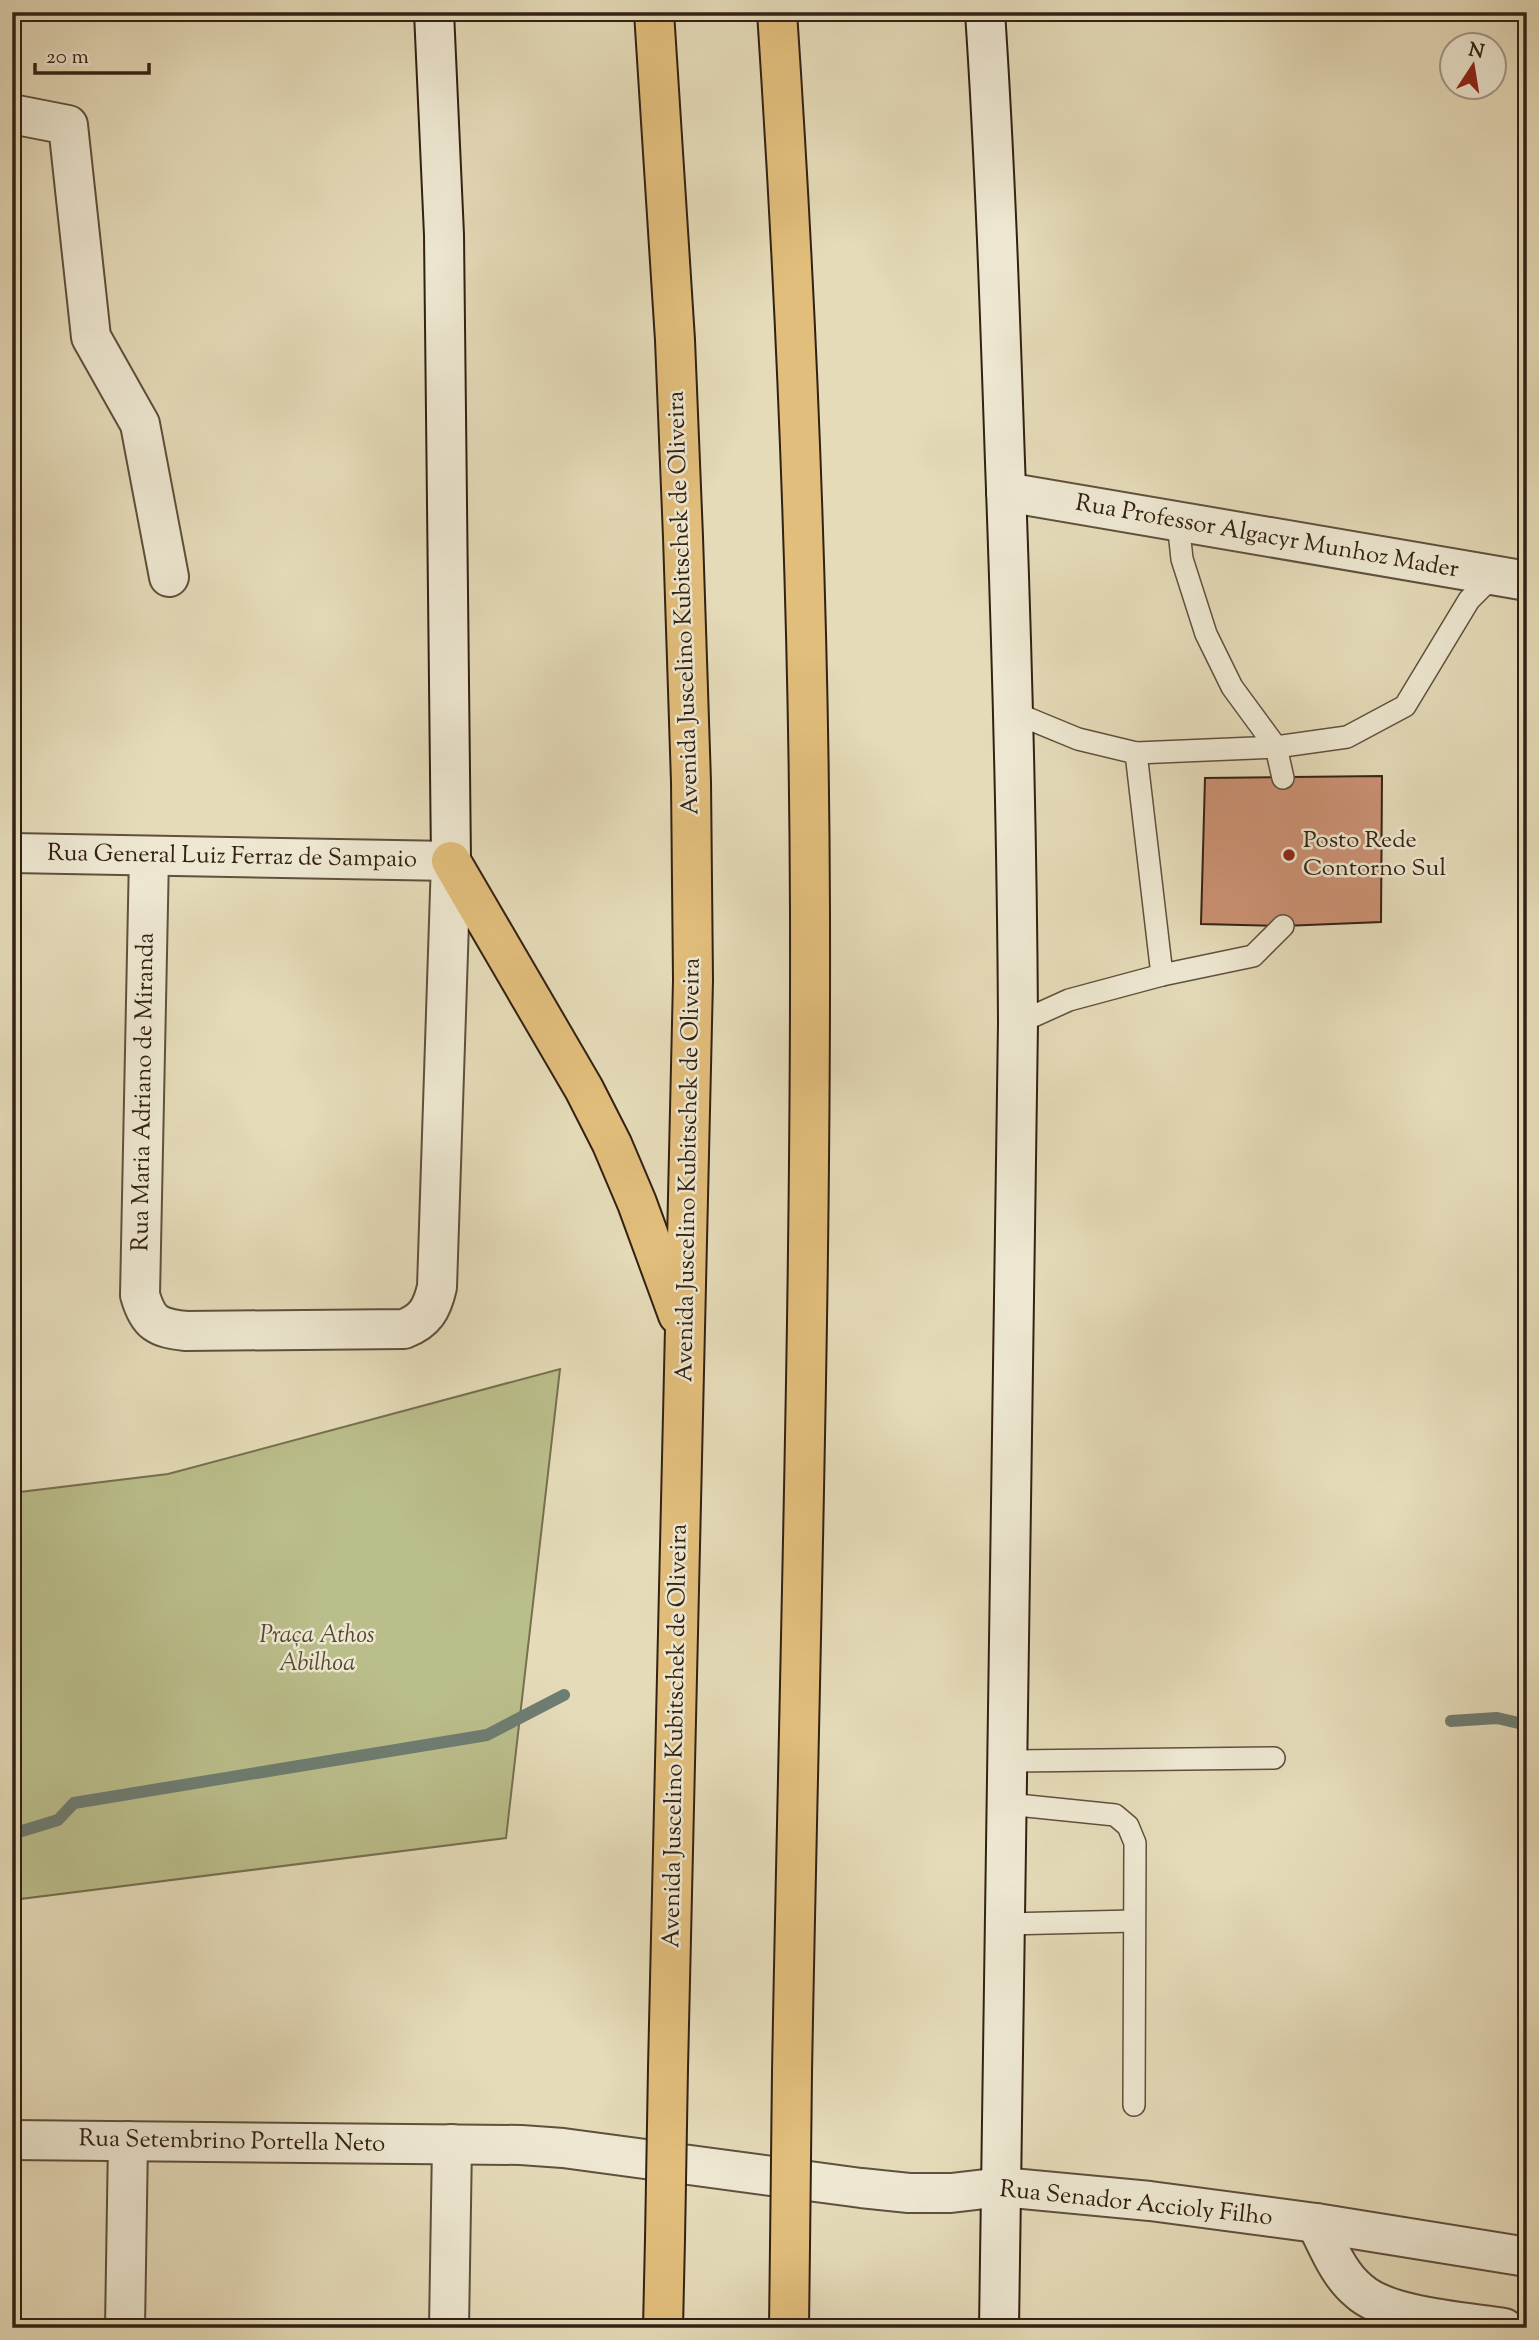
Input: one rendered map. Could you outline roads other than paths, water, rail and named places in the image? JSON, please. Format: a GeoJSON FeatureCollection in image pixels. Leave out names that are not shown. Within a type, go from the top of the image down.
{"type":"FeatureCollection","features":[{"type":"Feature","properties":{"kind":"highway","name":"Avenida Juscelino Kubitschek de Oliveira"},"geometry":{"type":"LineString","coordinates":[[654,12],[675,340],[691,782],[693,980],[663,2328]]}},
{"type":"Feature","properties":{"kind":"highway"},"geometry":{"type":"LineString","coordinates":[[777,12],[800,474],[810,910],[789,2328]]}},
{"type":"Feature","properties":{"kind":"highway"},"geometry":{"type":"LineString","coordinates":[[451,861],[584,1089],[612,1144],[637,1203],[686,1336]]}},
{"type":"Feature","properties":{"kind":"street"},"geometry":{"type":"LineString","coordinates":[[434,12],[444,261],[451,861]]}},
{"type":"Feature","properties":{"kind":"street"},"geometry":{"type":"LineString","coordinates":[[985,12],[999,274],[1014,713],[1018,1023],[999,2328]]}},
{"type":"Feature","properties":{"kind":"street"},"geometry":{"type":"LineString","coordinates":[[12,114],[68,125],[91,337],[140,424],[169,577]]}},
{"type":"Feature","properties":{"kind":"street","name":"Rua Professor Algacyr Munhoz Mader"},"geometry":{"type":"LineString","coordinates":[[1006,492],[1510,578]]}},
{"type":"Feature","properties":{"kind":"street","name":"Rua General Luiz Ferraz de Sampaio"},"geometry":{"type":"LineString","coordinates":[[12,853],[451,861]]}},
{"type":"Feature","properties":{"kind":"street","name":"Rua Maria Adriano de Miranda"},"geometry":{"type":"LineString","coordinates":[[149,856],[140,1295],[145,1311],[155,1324],[168,1330],[186,1331],[404,1329],[427,1315],[437,1287],[451,861]]}},
{"type":"Feature","properties":{"kind":"street","name":"Rua Setembrino Portella Neto"},"geometry":{"type":"LineString","coordinates":[[12,2140],[452,2144]]}},
{"type":"Feature","properties":{"kind":"street"},"geometry":{"type":"LineString","coordinates":[[125,2328],[128,2141]]}},
{"type":"Feature","properties":{"kind":"street"},"geometry":{"type":"LineString","coordinates":[[449,2328],[452,2144]]}},
{"type":"Feature","properties":{"kind":"street","name":"Rua Senador Accioly Filho"},"geometry":{"type":"LineString","coordinates":[[452,2144],[563,2148],[909,2193],[951,2193],[1002,2187],[1188,2205],[1527,2257]]}},
{"type":"Feature","properties":{"kind":"street"},"geometry":{"type":"LineString","coordinates":[[1316,2223],[1340,2270],[1359,2292],[1370,2299],[1381,2305],[1411,2313],[1504,2328]]}},
{"type":"Feature","properties":{"kind":"lane"},"geometry":{"type":"LineString","coordinates":[[1178,522],[1182,559],[1206,634],[1232,687],[1276,747],[1283,778]]}},
{"type":"Feature","properties":{"kind":"lane"},"geometry":{"type":"LineString","coordinates":[[1014,713],[1078,739],[1136,754],[1276,747],[1347,737],[1405,706],[1469,600],[1510,578]]}},
{"type":"Feature","properties":{"kind":"lane"},"geometry":{"type":"LineString","coordinates":[[1136,754],[1162,975]]}},
{"type":"Feature","properties":{"kind":"lane"},"geometry":{"type":"LineString","coordinates":[[1018,1023],[1069,1000],[1162,975],[1253,956],[1283,926]]}},
{"type":"Feature","properties":{"kind":"lane"},"geometry":{"type":"LineString","coordinates":[[1008,1761],[1274,1758]]}},
{"type":"Feature","properties":{"kind":"lane"},"geometry":{"type":"LineString","coordinates":[[1007,1804],[1115,1815],[1128,1826],[1135,1843],[1134,2105]]}},
{"type":"Feature","properties":{"kind":"lane"},"geometry":{"type":"LineString","coordinates":[[1006,1924],[1134,1922]]}},
{"type":"Feature","properties":{"kind":"waterway"},"geometry":{"type":"LineString","coordinates":[[12,1834],[58,1820],[74,1803],[487,1735],[564,1695]]}},
{"type":"Feature","properties":{"kind":"waterway"},"geometry":{"type":"LineString","coordinates":[[1451,1721],[1497,1718],[1527,1725]]}},
{"type":"Feature","properties":{"kind":"place","name":"Posto Rede Contorno Sul"},"geometry":{"type":"Point","coordinates":[1289,855]}},
{"type":"Feature","properties":{"kind":"park label","name":"Praça Athos Abilhoa"},"geometry":{"type":"Point","coordinates":[317,1650]}}]}
